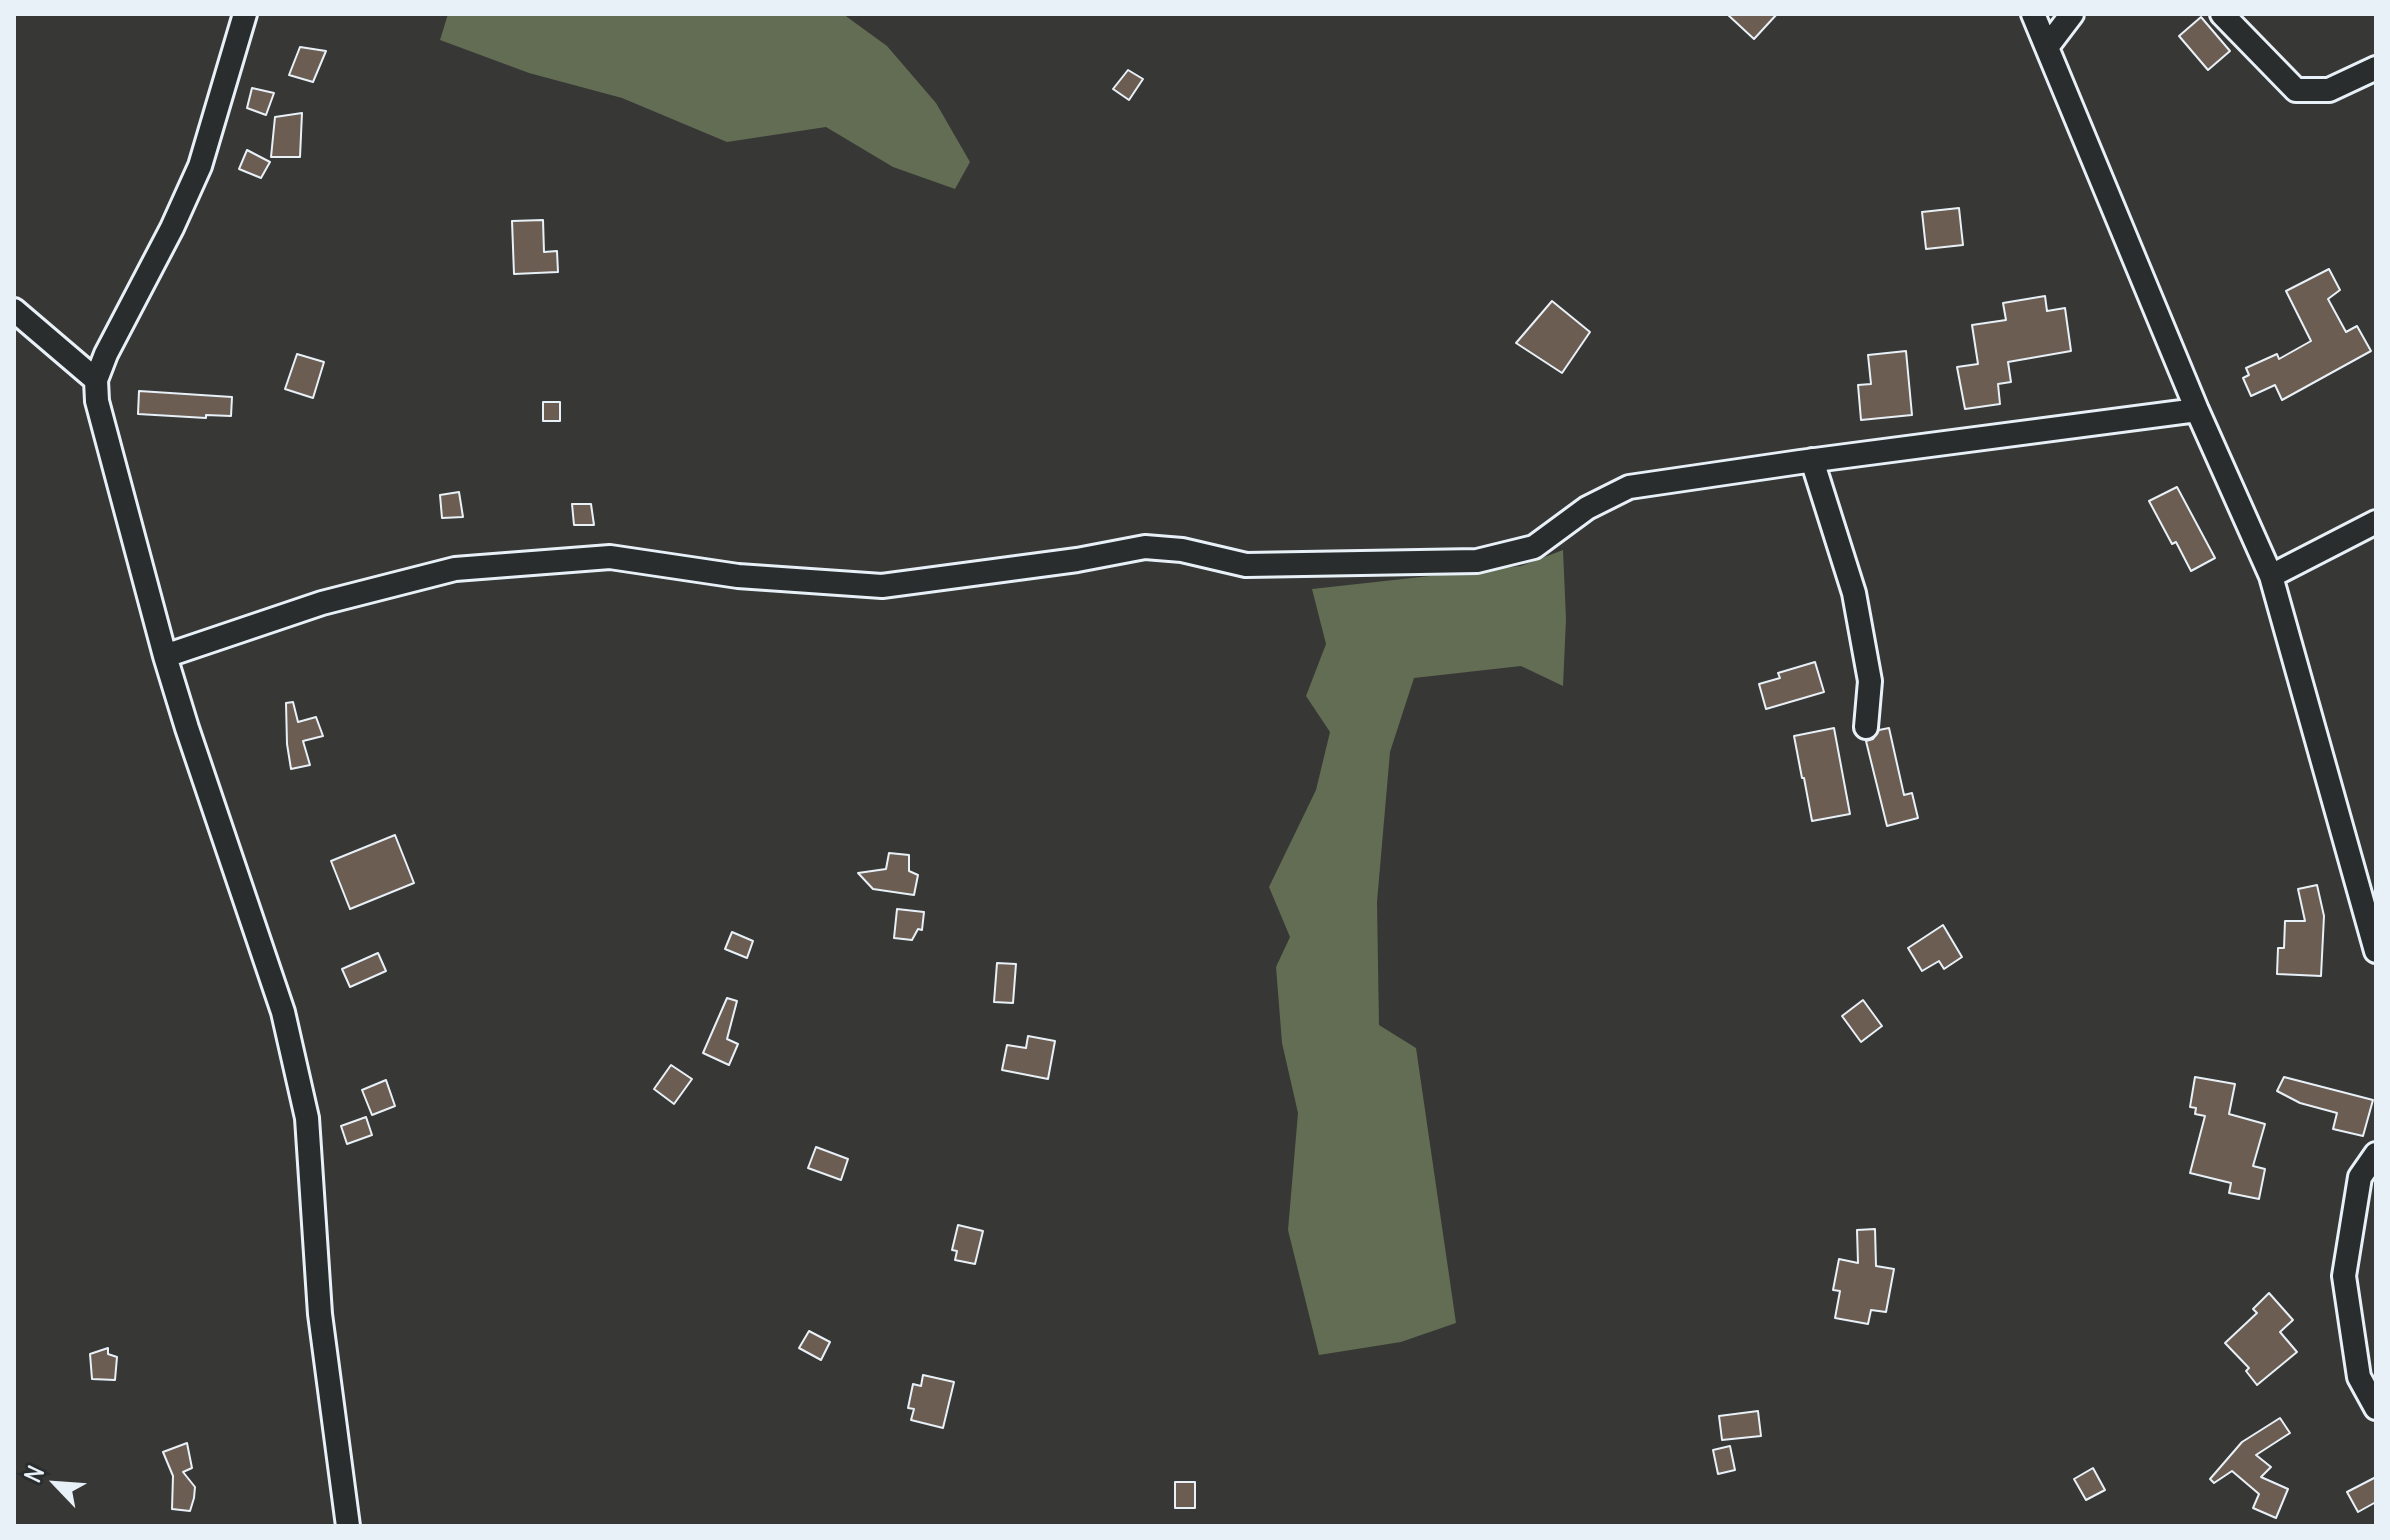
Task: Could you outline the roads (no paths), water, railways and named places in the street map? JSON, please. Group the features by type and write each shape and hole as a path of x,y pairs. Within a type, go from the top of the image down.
{"street":[{"path":"245,14 200,166 172,228 106,354 96,380 97,401 165,656 283,1012 307,1118 320,1314 348,1526"},
{"path":"2033,14 2197,410 2271,576 2376,951"},
{"path":"2047,47 2072,14"},
{"path":"2222,14 2296,90 2329,90 2376,68"},
{"path":"14,310 96,380"},
{"path":"165,656 322,603 455,569 610,557 738,576 882,586 1077,560 1145,547 1182,550 1246,565 1477,561 1534,547 1587,508 1629,487 2197,410"},
{"path":"1812,460 1854,593 1870,681 1866,727"},
{"path":"2271,576 2376,522"},
{"path":"2376,1154 2360,1177 2344,1276 2359,1377 2376,1408"}]}
